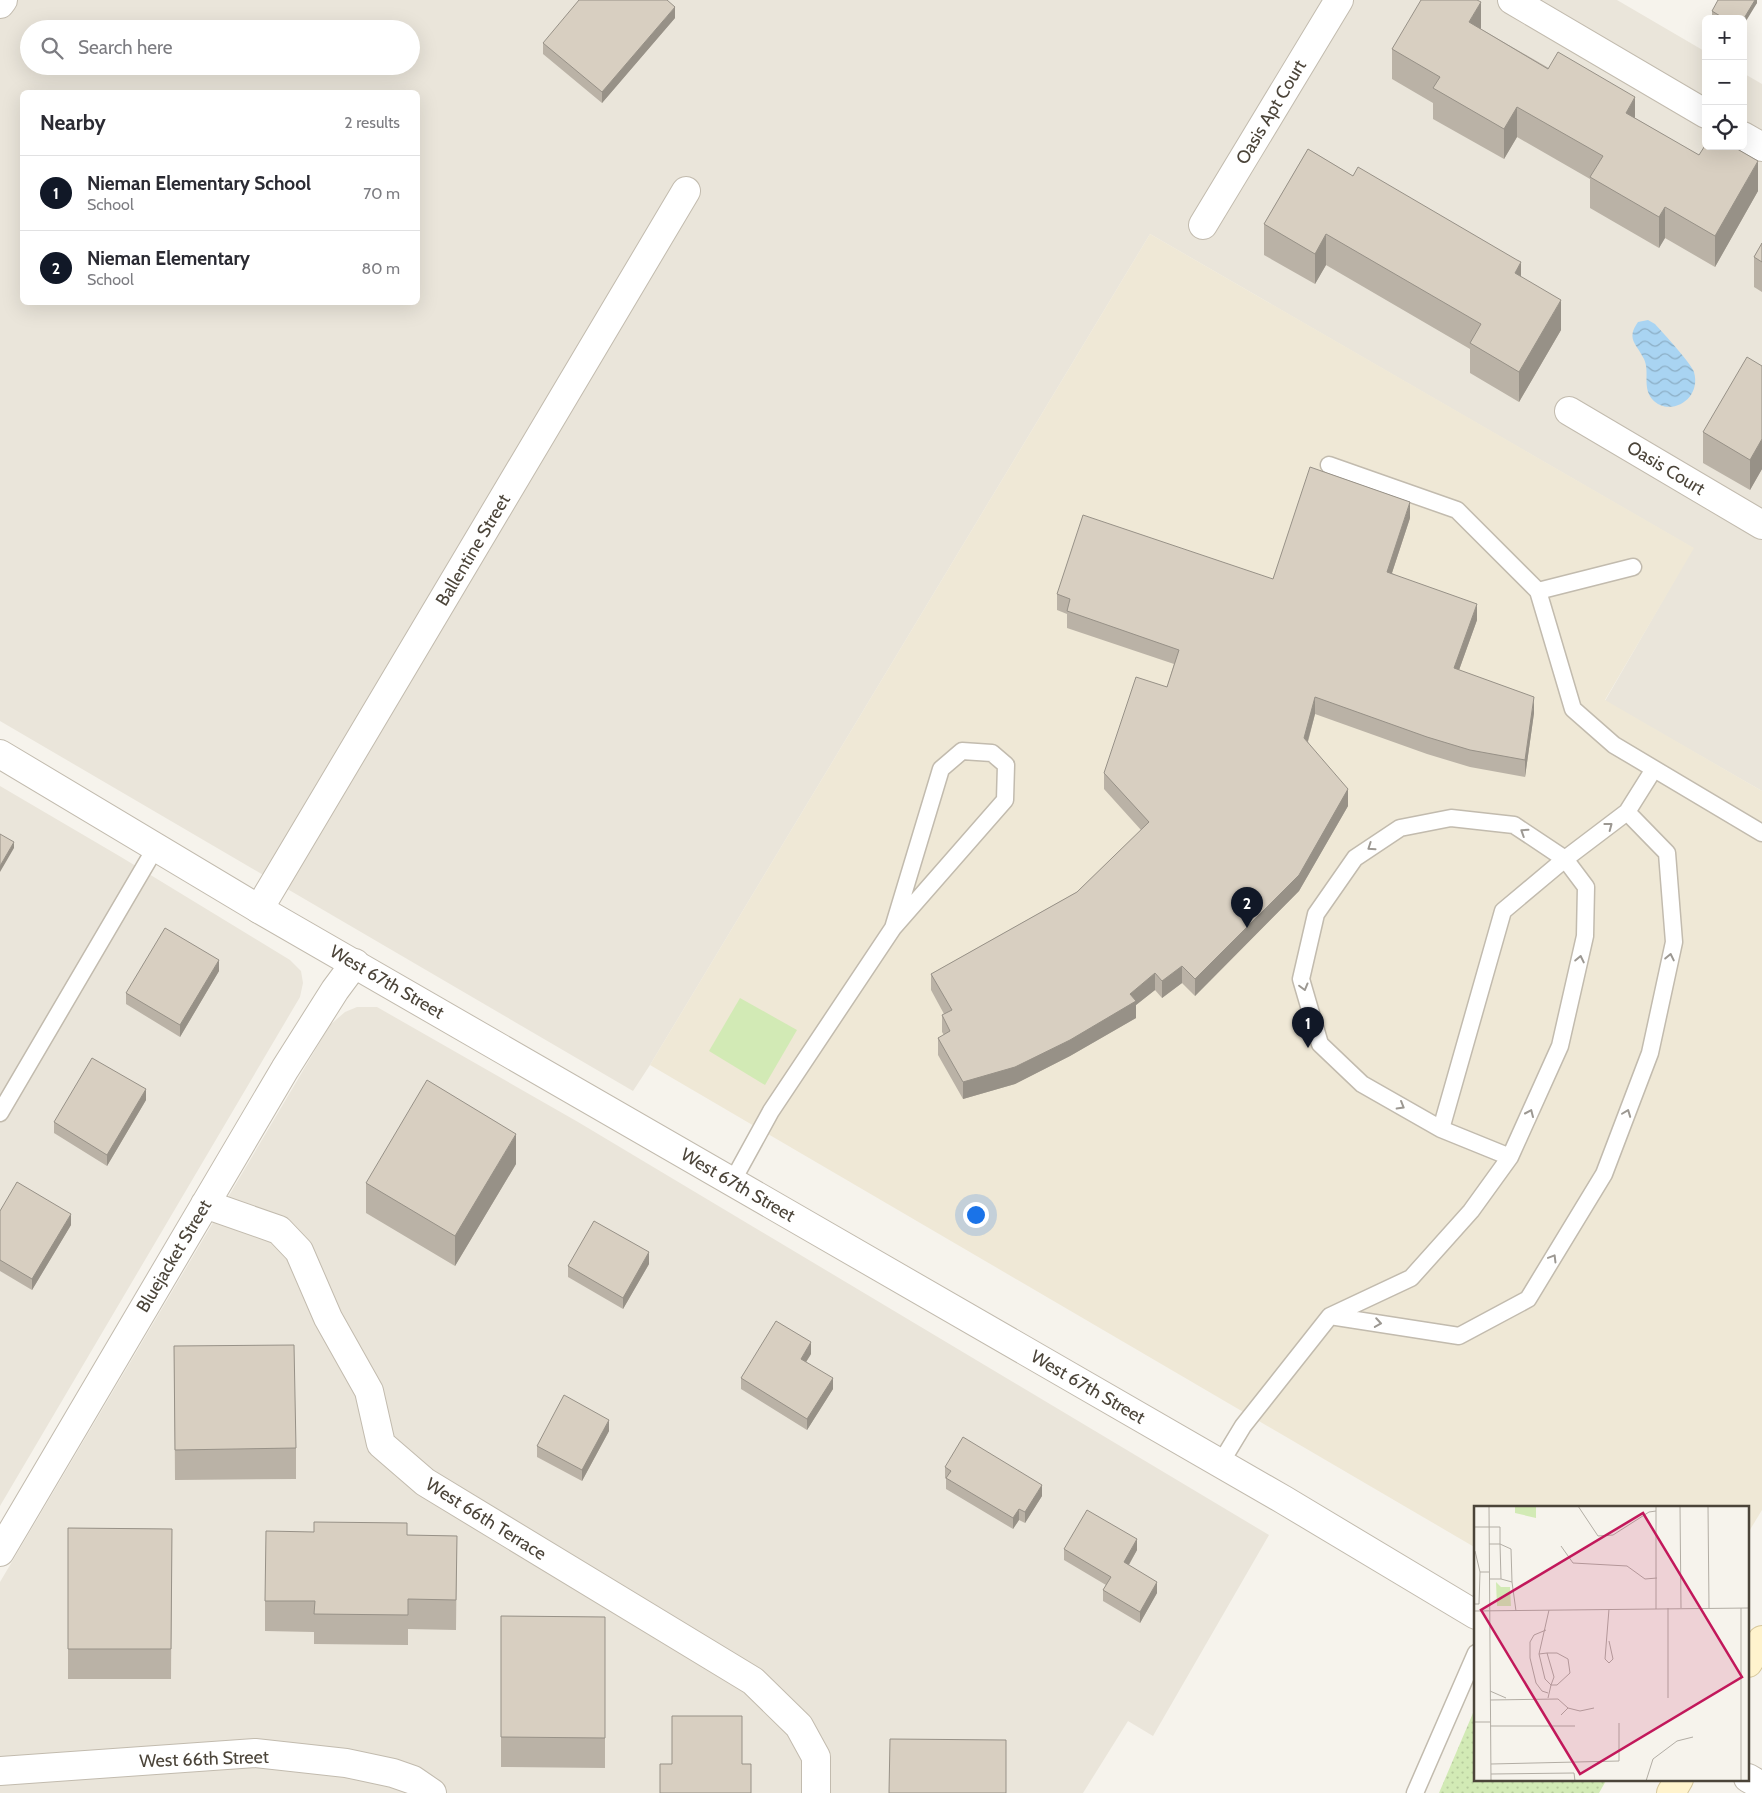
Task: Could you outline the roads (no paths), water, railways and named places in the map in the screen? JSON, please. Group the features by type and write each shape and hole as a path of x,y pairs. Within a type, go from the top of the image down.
{"main road":[{"path":"1750,1660 1762,1640"},
{"path":"1671,1793 1678,1780"}],"street":[{"path":"0,4 3,0"},
{"name":"Oasis Apt Court","path":"1203,225 1339,0"},
{"path":"1512,0 1702,112"},
{"path":"1747,138 1762,147"},
{"name":"Ballentine Street","path":"259,909 686,191"},
{"name":"Oasis Court","path":"1569,411 1762,525"},
{"name":"West 67th Street","path":"0,754 259,909 1220,1464 1474,1614"},
{"name":"Bluejacket Street","path":"0,1552 285,1069 335,990 355,964"},
{"name":"West 66th Terrace","path":"205,1204 279,1230 300,1250 328,1318 369,1391 381,1444 425,1482 753,1682 799,1726 816,1757 816,1793"},
{"name":"West 66th Street","path":"0,1771 255,1753 346,1763 393,1773 413,1780 432,1793"},
{"path":"1750,1779 1762,1786"}],"lane":[{"path":"1329,465 1457,510 1538,591 1573,709 1614,746 1762,833"},
{"path":"1538,591 1633,567"},
{"path":"732,1182 771,1111 893,928 1005,800 1006,765 992,753 962,751 942,769 893,928"},
{"path":"1441,1129 1503,911 1565,859 1627,812 1654,769"},
{"path":"1330,1316 1459,1336 1528,1299 1604,1174 1650,1054 1674,942 1667,853 1627,812"},
{"path":"1220,1464 1243,1426 1330,1316 1410,1278 1471,1211 1510,1157 1560,1046 1584,936 1586,887 1565,859 1514,825 1451,818 1400,828 1355,858 1316,914 1301,979 1320,1044 1362,1084 1441,1129 1510,1157"},
{"path":"0,1113 156,847"},
{"path":"1414,1793 1474,1658"}],"water":[{"path":"1648,320 1655,324 1688,362 1694,372 1695,382 1693,391 1689,398 1675,406 1667,407 1659,404 1652,399 1647,390 1646,364 1634,341 1633,333 1638,322"}],"place":[{"name":"Nieman Elementary","path":"1247,928"},
{"name":"Nieman Elementary School","path":"1308,1048"}]}
